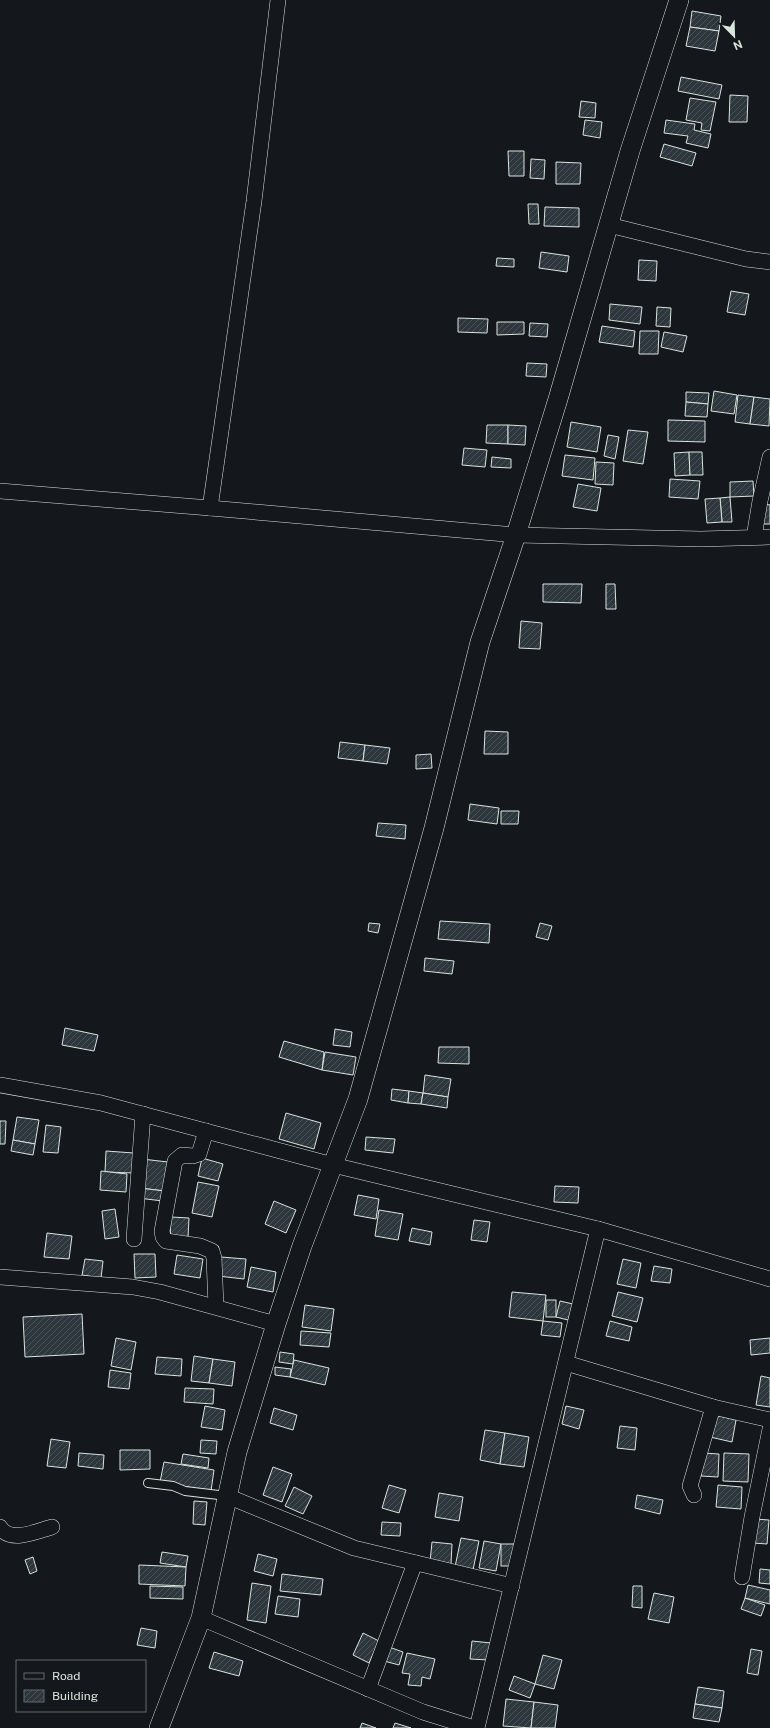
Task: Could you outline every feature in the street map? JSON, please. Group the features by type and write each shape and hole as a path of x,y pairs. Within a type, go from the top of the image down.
{"street":[{"path":"210,508 254,201 278,0"},
{"path":"159,1728 201,1618 236,1452 276,1324 302,1246 358,1099 434,828 480,642 516,535 630,151 679,0"},
{"path":"609,225 746,259 770,262"},
{"path":"754,537 770,457"},
{"path":"0,491 516,535 701,539 770,537"},
{"path":"0,1084 101,1103 333,1165 598,1229 770,1279"},
{"path":"134,1239 143,1114"},
{"path":"206,1131 199,1154 194,1156 182,1155 175,1161 162,1231 163,1237 166,1240 200,1246 212,1251 214,1258 216,1306"},
{"path":"201,1618 423,1712 475,1728 512,1586 598,1229"},
{"path":"0,1277 133,1287 216,1306 276,1324"},
{"path":"566,1363 713,1407 770,1420"},
{"path":"694,1495 690,1486 713,1407"},
{"path":"742,1577 752,1517 763,1503 770,1429"},
{"path":"226,1496 354,1548 512,1586"},
{"path":"0,1527 3,1532 18,1536 52,1527"},
{"path":"368,1689 415,1563"}],"lane":[{"path":"148,1483 173,1486 185,1491 226,1496"}],"building":[{"path":"692,11 721,16 719,31 690,27"},
{"path":"690,27 719,31 715,51 686,46"},
{"path":"681,77 722,85 719,99 678,91"},
{"path":"730,95 748,96 747,122 729,122"},
{"path":"690,98 716,102 710,131 701,130 702,123 686,120"},
{"path":"581,101 596,103 595,118 579,117"},
{"path":"585,120 602,122 600,138 583,135"},
{"path":"666,120 695,124 694,130 711,134 708,148 686,143 688,136 664,133"},
{"path":"664,144 696,153 692,166 660,157"},
{"path":"508,151 524,151 524,176 509,176"},
{"path":"531,159 545,160 544,179 530,178"},
{"path":"556,162 581,163 580,184 556,184"},
{"path":"528,204 538,204 539,224 529,224"},
{"path":"545,207 579,208 579,227 544,226"},
{"path":"541,252 569,256 567,272 539,268"},
{"path":"497,258 514,259 514,267 496,266"},
{"path":"639,260 657,261 656,281 638,280"},
{"path":"731,291 749,294 745,315 727,312"},
{"path":"610,304 642,307 640,324 609,320"},
{"path":"657,307 671,308 670,327 656,326"},
{"path":"458,318 488,319 487,333 458,332"},
{"path":"497,322 524,322 524,334 497,335"},
{"path":"530,323 548,324 547,337 529,336"},
{"path":"602,326 635,331 633,347 599,342"},
{"path":"640,331 659,331 658,354 639,354"},
{"path":"664,332 687,336 683,352 661,347"},
{"path":"527,363 547,364 546,377 526,376"},
{"path":"714,391 737,395 734,414 711,411"},
{"path":"686,392 709,393 708,404 686,402"},
{"path":"738,395 754,397 750,424 735,422"},
{"path":"754,397 770,399 769,426 750,424"},
{"path":"686,402 708,404 707,417 685,416"},
{"path":"668,420 705,421 705,442 668,441"},
{"path":"571,422 601,427 597,452 567,447"},
{"path":"487,425 508,425 508,444 486,443"},
{"path":"508,425 526,426 525,445 508,444"},
{"path":"628,430 648,432 643,464 623,461"},
{"path":"608,435 619,437 615,459 604,456"},
{"path":"464,448 487,450 485,467 462,465"},
{"path":"689,452 690,475 675,476 674,453"},
{"path":"689,452 702,452 703,475 690,475"},
{"path":"565,455 595,458 593,480 562,476"},
{"path":"492,457 511,459 511,468 491,467"},
{"path":"596,462 614,463 613,485 595,484"},
{"path":"670,479 700,481 698,499 669,497"},
{"path":"753,481 754,496 730,497 730,482"},
{"path":"578,484 601,488 597,511 573,507"},
{"path":"730,497 732,522 722,522 720,498"},
{"path":"720,498 722,522 707,523 705,499"},
{"path":"764,504 770,505 770,524 763,524"},
{"path":"543,584 582,584 581,603 543,602"},
{"path":"606,584 615,584 616,609 606,609"},
{"path":"521,621 542,623 540,649 519,648"},
{"path":"485,731 508,732 508,754 484,754"},
{"path":"340,742 365,745 363,761 338,758"},
{"path":"365,745 390,748 387,764 363,761"},
{"path":"431,754 432,768 416,769 416,755"},
{"path":"470,804 499,808 497,824 468,820"},
{"path":"501,811 519,811 518,824 501,824"},
{"path":"378,823 406,825 405,839 376,836"},
{"path":"440,921 490,924 489,943 438,939"},
{"path":"369,923 380,924 378,933 368,931"},
{"path":"540,923 552,926 548,940 536,937"},
{"path":"425,958 454,961 452,974 424,971"},
{"path":"65,1028 98,1035 94,1051 62,1045"},
{"path":"335,1029 352,1032 350,1047 333,1045"},
{"path":"284,1041 324,1052 322,1070 279,1057"},
{"path":"439,1047 469,1047 469,1064 438,1063"},
{"path":"325,1052 356,1057 353,1075 322,1070"},
{"path":"425,1075 451,1079 448,1097 423,1093"},
{"path":"392,1089 409,1091 408,1103 391,1100"},
{"path":"409,1091 423,1093 421,1104 408,1103"},
{"path":"423,1093 448,1097 447,1108 421,1104"},
{"path":"286,1113 321,1123 314,1149 279,1139"},
{"path":"17,1117 39,1120 35,1144 13,1140"},
{"path":"0,1121 6,1121 5,1144 0,1144"},
{"path":"46,1125 61,1127 58,1153 43,1152"},
{"path":"366,1137 395,1139 393,1153 365,1150"},
{"path":"13,1140 35,1144 33,1155 11,1151"},
{"path":"106,1151 134,1153 133,1173 105,1172"},
{"path":"202,1158 223,1164 218,1181 198,1176"},
{"path":"142,1159 168,1162 165,1191 139,1188"},
{"path":"101,1171 127,1174 126,1192 100,1190"},
{"path":"198,1182 219,1186 212,1217 192,1213"},
{"path":"555,1186 579,1187 578,1203 554,1202"},
{"path":"139,1188 165,1191 163,1201 138,1198"},
{"path":"358,1195 379,1199 376,1219 354,1215"},
{"path":"274,1201 296,1210 286,1233 265,1224"},
{"path":"115,1209 119,1237 105,1239 102,1211"},
{"path":"379,1210 403,1214 398,1240 375,1236"},
{"path":"171,1217 189,1218 188,1237 170,1237"},
{"path":"474,1220 490,1222 487,1242 471,1240"},
{"path":"412,1228 432,1232 430,1245 409,1241"},
{"path":"47,1233 72,1236 69,1259 44,1257"},
{"path":"134,1254 155,1254 156,1277 135,1278"},
{"path":"177,1255 203,1259 200,1278 174,1274"},
{"path":"221,1257 246,1259 244,1279 218,1276"},
{"path":"85,1259 103,1261 101,1278 82,1275"},
{"path":"623,1259 641,1263 636,1288 617,1284"},
{"path":"654,1266 672,1269 670,1283 651,1281"},
{"path":"251,1267 276,1272 273,1292 247,1287"},
{"path":"512,1292 546,1295 543,1321 509,1317"},
{"path":"618,1292 643,1298 637,1322 612,1316"},
{"path":"546,1300 556,1300 556,1317 546,1317"},
{"path":"560,1301 573,1304 568,1320 556,1317"},
{"path":"305,1305 334,1309 331,1331 302,1327"},
{"path":"82,1314 84,1354 25,1357 23,1317"},
{"path":"543,1321 562,1323 560,1337 541,1335"},
{"path":"610,1321 632,1327 629,1341 606,1336"},
{"path":"301,1331 331,1333 329,1347 300,1345"},
{"path":"116,1338 136,1342 131,1370 111,1366"},
{"path":"770,1338 770,1353 751,1355 750,1340"},
{"path":"280,1352 294,1354 293,1364 279,1362"},
{"path":"194,1356 213,1359 209,1383 191,1381"},
{"path":"157,1357 182,1359 181,1376 155,1374"},
{"path":"213,1359 235,1362 232,1386 209,1383"},
{"path":"294,1360 329,1368 325,1385 290,1377"},
{"path":"275,1367 291,1369 290,1377 275,1375"},
{"path":"110,1370 131,1373 129,1389 108,1387"},
{"path":"761,1376 770,1378 770,1407 756,1405"},
{"path":"185,1388 214,1389 213,1404 184,1402"},
{"path":"205,1406 225,1410 222,1430 201,1427"},
{"path":"566,1406 584,1410 579,1429 562,1424"},
{"path":"274,1408 297,1415 293,1430 270,1423"},
{"path":"715,1415 736,1420 732,1442 710,1437"},
{"path":"620,1426 637,1428 635,1450 617,1448"},
{"path":"485,1430 505,1433 500,1464 480,1460"},
{"path":"505,1433 529,1437 524,1467 500,1464"},
{"path":"51,1439 70,1442 66,1468 47,1466"},
{"path":"201,1440 217,1441 216,1454 200,1453"},
{"path":"120,1450 150,1450 150,1469 120,1470"},
{"path":"79,1453 104,1455 103,1469 78,1466"},
{"path":"703,1453 719,1454 718,1477 701,1476"},
{"path":"724,1453 749,1454 748,1482 723,1481"},
{"path":"183,1454 209,1458 208,1468 181,1464"},
{"path":"164,1462 214,1470 211,1491 160,1482"},
{"path":"273,1467 292,1474 282,1502 263,1495"},
{"path":"389,1485 406,1490 399,1513 382,1508"},
{"path":"718,1485 742,1487 741,1509 716,1507"},
{"path":"294,1487 312,1496 303,1514 285,1506"},
{"path":"439,1493 463,1497 459,1521 435,1517"},
{"path":"637,1495 663,1500 660,1514 635,1508"},
{"path":"194,1501 207,1502 205,1525 193,1524"},
{"path":"755,1519 769,1520 767,1544 753,1543"},
{"path":"382,1522 401,1523 400,1536 381,1535"},
{"path":"461,1538 479,1541 473,1570 455,1567"},
{"path":"484,1541 501,1544 496,1571 479,1568"},
{"path":"432,1542 452,1544 451,1564 430,1562"},
{"path":"501,1544 514,1544 514,1566 501,1566"},
{"path":"162,1552 188,1556 186,1567 160,1563"},
{"path":"258,1554 277,1559 273,1576 254,1571"},
{"path":"33,1557 37,1571 30,1574 25,1560"},
{"path":"139,1565 186,1567 185,1586 139,1584"},
{"path":"760,1569 770,1570 770,1584 759,1583"},
{"path":"282,1574 323,1579 321,1595 280,1591"},
{"path":"252,1583 271,1586 266,1623 247,1620"},
{"path":"748,1585 770,1590 770,1604 745,1598"},
{"path":"150,1586 183,1587 183,1599 150,1598"},
{"path":"633,1586 642,1586 642,1608 632,1607"},
{"path":"654,1593 674,1597 669,1623 648,1619"},
{"path":"278,1596 300,1599 298,1617 275,1614"},
{"path":"745,1598 765,1605 761,1616 741,1609"},
{"path":"141,1628 157,1631 155,1648 137,1645"},
{"path":"363,1633 379,1641 369,1663 353,1655"},
{"path":"472,1641 491,1643 489,1660 470,1659"},
{"path":"389,1647 403,1652 399,1665 384,1661"},
{"path":"751,1649 762,1651 758,1675 747,1673"},
{"path":"214,1652 243,1661 239,1676 209,1668"},
{"path":"407,1653 435,1659 430,1679 422,1677 421,1686 408,1685 410,1674 402,1673"},
{"path":"543,1655 562,1660 554,1689 535,1684"},
{"path":"514,1676 535,1684 530,1698 509,1690"},
{"path":"698,1687 724,1691 722,1708 695,1704"},
{"path":"506,1699 534,1702 531,1728 503,1726"},
{"path":"534,1702 558,1705 555,1728 531,1728"},
{"path":"695,1704 722,1708 719,1722 693,1718"},
{"path":"362,1723 376,1728 360,1728"},
{"path":"395,1723 411,1728 393,1728"}]}
